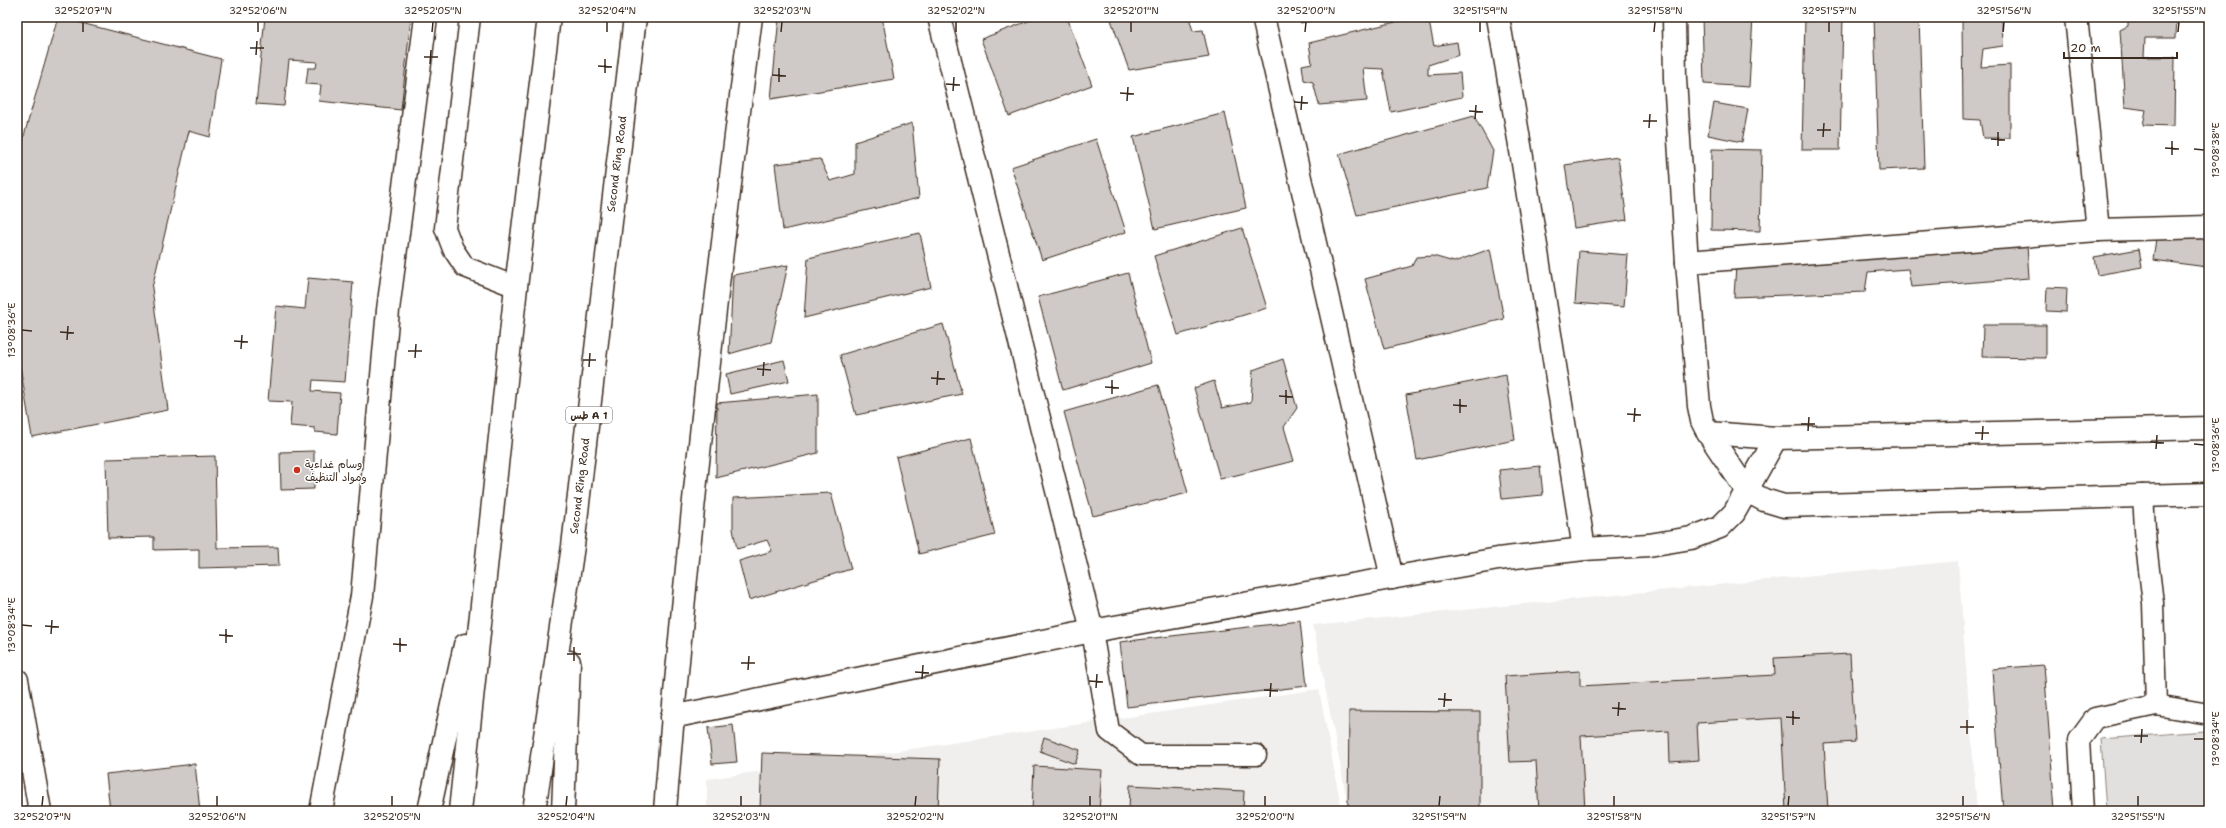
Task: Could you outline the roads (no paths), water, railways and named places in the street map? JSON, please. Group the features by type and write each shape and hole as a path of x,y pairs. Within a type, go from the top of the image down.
{"main road":[{"path":"321,811 362,596 388,310 426,17"},
{"path":"460,811 516,287 549,17"},
{"name":"Second Ring Road","path":"534,811 573,546 634,17"},
{"path":"665,811 672,717 718,274 751,17"},
{"path":"939,17 1092,631"},
{"path":"1263,17 1392,578"},
{"path":"1498,17 1521,151 1584,549"},
{"path":"1674,17 1675,79 1687,262 1696,380 1702,421 1708,433 1747,491 1764,500 1784,506 2209,494"},
{"path":"2076,17 2098,230"},
{"path":"1687,262 2098,230 2209,227"},
{"path":"1708,433 1776,438 2209,428"},
{"path":"672,717 1092,631 1498,559 1584,549 1650,545 1691,538 1720,527 1734,512 1776,438"},
{"path":"429,811 488,540"},
{"path":"563,811 573,546"},
{"path":"17,680 40,811"}],"lane":[{"path":"469,17 445,228 452,249 465,267 516,287"},
{"path":"2143,495 2146,545 2153,603 2156,705"},
{"path":"1092,631 1109,731 1121,742 1141,755 1256,755"},
{"path":"2083,811 2079,740 2095,718 2156,705 2209,714"}],"place":[{"name":"وسام غداءية ومواد التنظيف","path":"297,470"}]}
